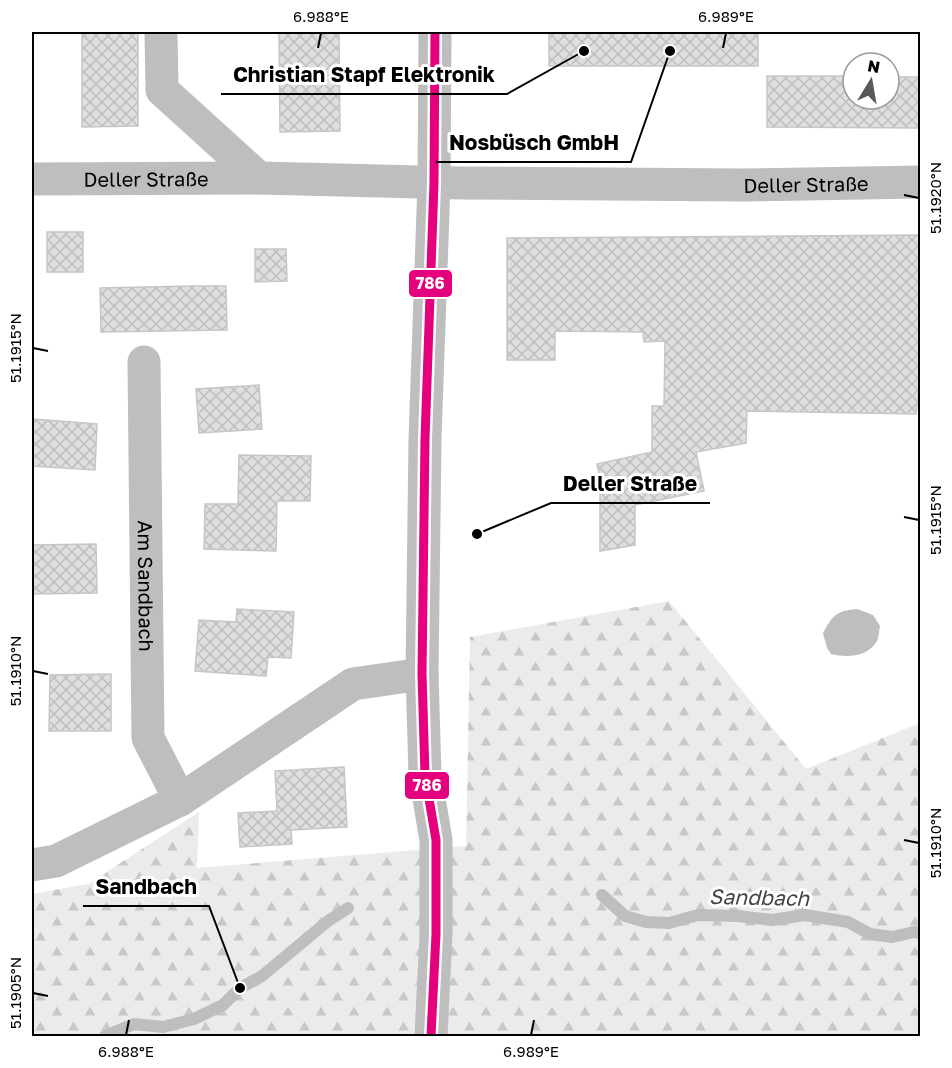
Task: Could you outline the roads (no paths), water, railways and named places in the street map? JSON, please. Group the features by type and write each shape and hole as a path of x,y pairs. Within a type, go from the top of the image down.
{"street":[{"name":"Deller Straße","path":"161,32 162,90 259,178"},
{"path":"431,1036 436,934 436,840 425,775 422,674 425,439 434,183 435,32"},
{"name":"Deller Straße","path":"32,179 259,178 434,183 742,185 921,182"},
{"name":"Am Sandbach","path":"144,362 148,738 180,800"},
{"path":"32,866 56,861 180,800 353,684 422,674"}],"waterway":[{"name":"Sandbach","path":"602,895 625,916 646,922 669,923 698,915 772,920 805,915 848,922 870,934 892,937 914,932 920,933"},
{"name":"Sandbach","path":"105,1036 134,1024 163,1027 194,1019 223,1005 240,988 262,976 328,921 348,908"}],"place":[{"name":"Christian Stapf Elektronik","path":"584,51"},
{"name":"Nosbüsch GmbH","path":"670,51"},
{"name":"Deller Straße","path":"477,534"},
{"name":"Sandbach","path":"240,988"}]}
